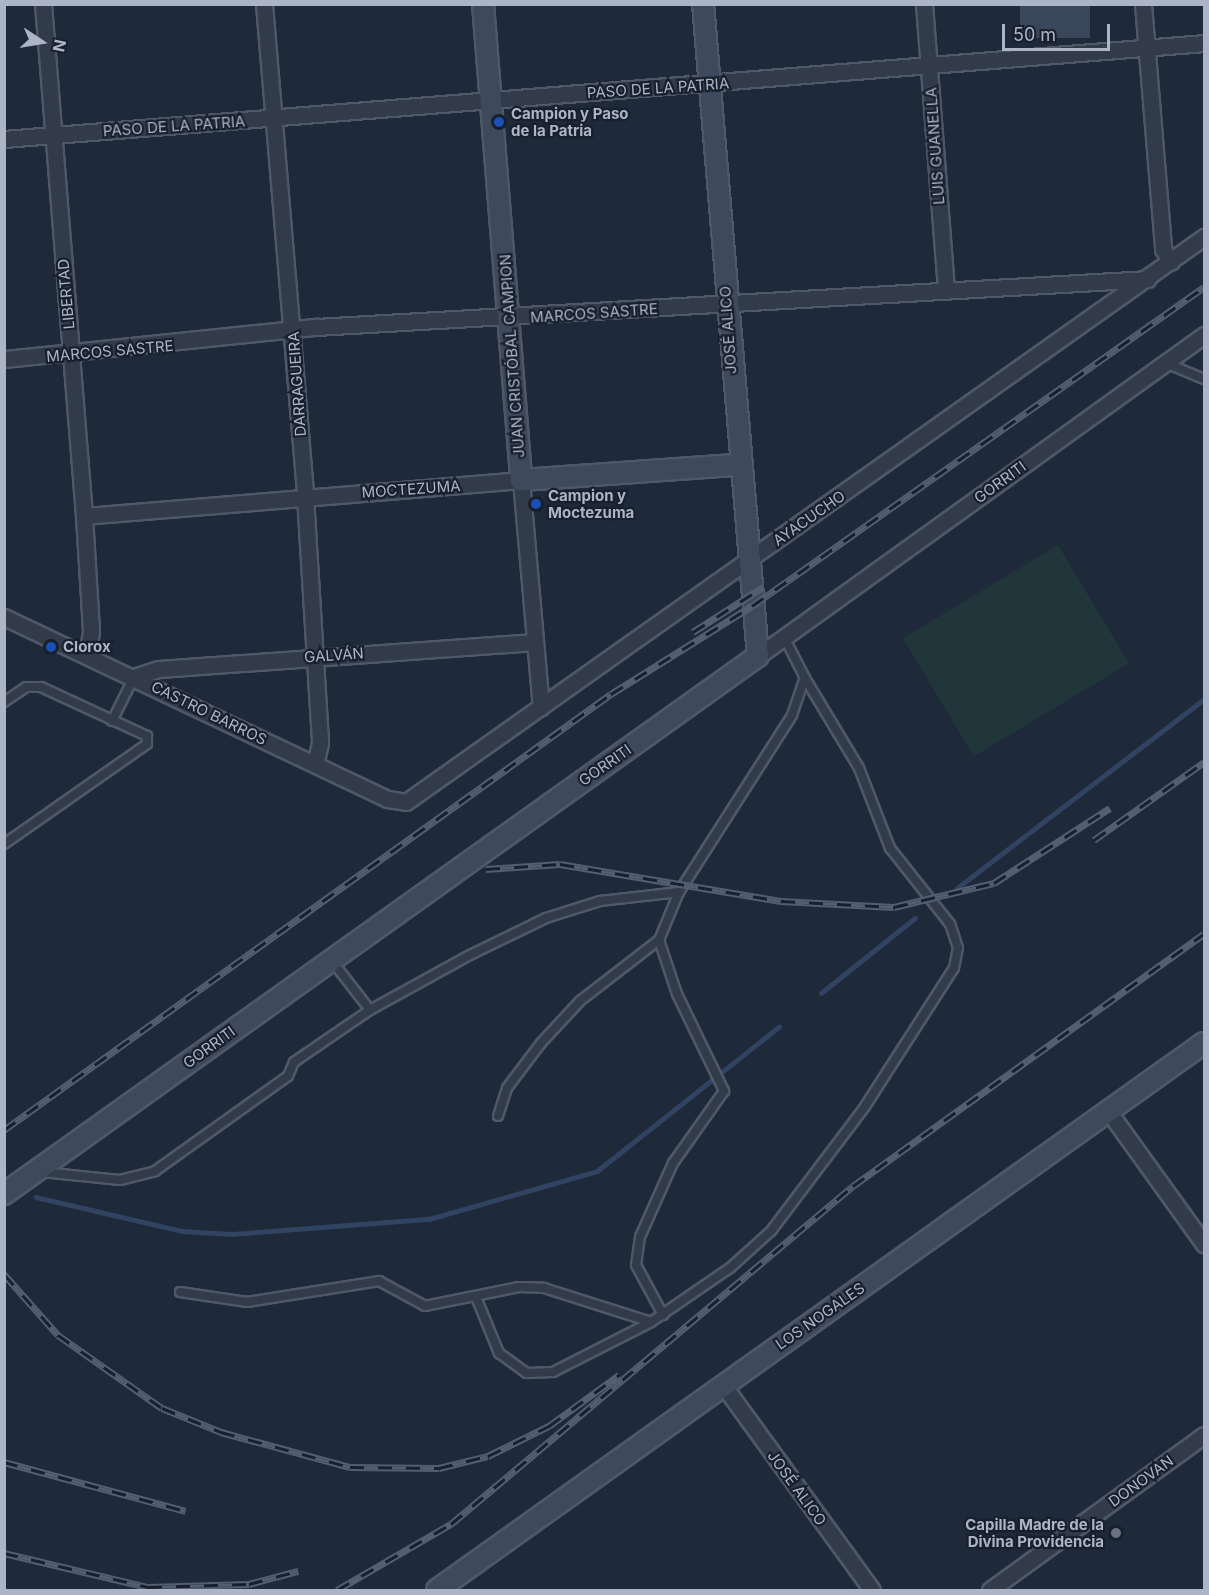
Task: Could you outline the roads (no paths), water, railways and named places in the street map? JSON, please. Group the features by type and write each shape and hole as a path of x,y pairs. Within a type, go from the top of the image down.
{"street":[{"name":"LIBERTAD","path":"43,4 84,516 91,632 87,656"},
{"name":"DARRAGUEIRA","path":"264,4 305,496 320,743 315,764"},
{"name":"JUAN CRISTÓBAL CAMPION","path":"483,4 541,707"},
{"name":"JOSÉ ALICO","path":"703,4 738,465 758,656"},
{"name":"LUIS GUANELLA","path":"924,4 946,288"},
{"path":"1143,4 1163,249 1172,262"},
{"name":"PASO DE LA PATRIA","path":"4,139 1204,43"},
{"name":"AYACUCHO","path":"413,798 1172,262 1204,237"},
{"name":"MARCOS SASTRE","path":"4,359 293,331 726,305 946,288 1148,279"},
{"name":"GORRITI","path":"4,1194 1204,335"},
{"name":"MOCTEZUMA","path":"84,516 305,496 738,465"},
{"name":"CASTRO BARROS","path":"4,617 388,799 413,798"},
{"name":"GALVÁN","path":"134,677 159,669 535,642"},
{"name":"LOS NOGALES","path":"437,1590 1204,1043"},
{"path":"1109,1112 1204,1244"},
{"name":"JOSÉ ALICO","path":"723,1385 872,1590"},
{"name":"DONOVAN","path":"990,1590 1204,1435"}],"lane":[{"path":"1166,363 1204,379"},
{"path":"476,1297 499,1353 527,1373 553,1372 663,1315 771,1232 864,1108 954,968 958,948 950,924 890,848 859,768 805,678 784,637"},
{"path":"112,721 134,677"},
{"path":"498,1116 501,1096 541,1043 580,1001 659,940 679,892 792,715 805,678"},
{"path":"4,702 34,685 147,736 147,744 4,844"},
{"path":"36,1172 120,1180 155,1171 370,1010 546,918 609,899 679,892"},
{"path":"659,940 712,1071 724,1091 673,1163 640,1237 636,1265 663,1315"},
{"path":"331,960 370,1010"},
{"path":"180,1292 247,1302 379,1281 425,1306 544,1288 651,1322"}],"waterway":[{"path":"957,888 1204,699"},
{"path":"821,993 915,918"},
{"path":"36,1197 182,1231 232,1234 429,1219 597,1171 779,1027"}],"railway":[{"path":"4,1130 611,694 752,606 1204,287"},
{"path":"693,632 763,587"},
{"path":"1094,840 1204,762"},
{"path":"486,869 560,864 781,901 894,907 994,883 1110,808"},
{"path":"337,1590 451,1524 853,1186 1204,934"},
{"path":"4,1274 58,1335 162,1408 221,1432 350,1467 439,1468 488,1456 549,1426 619,1375"},
{"path":"4,1462 186,1511"},
{"path":"4,1553 148,1587 249,1584 298,1571"}],"place":[{"name":"Campion y Paso de la Patria","path":"499,122"},
{"name":"Campion y Moctezuma","path":"536,504"},
{"name":"Clorox","path":"51,647"},
{"name":"Capilla Madre de la Divina Providencia","path":"1116,1533"}]}
